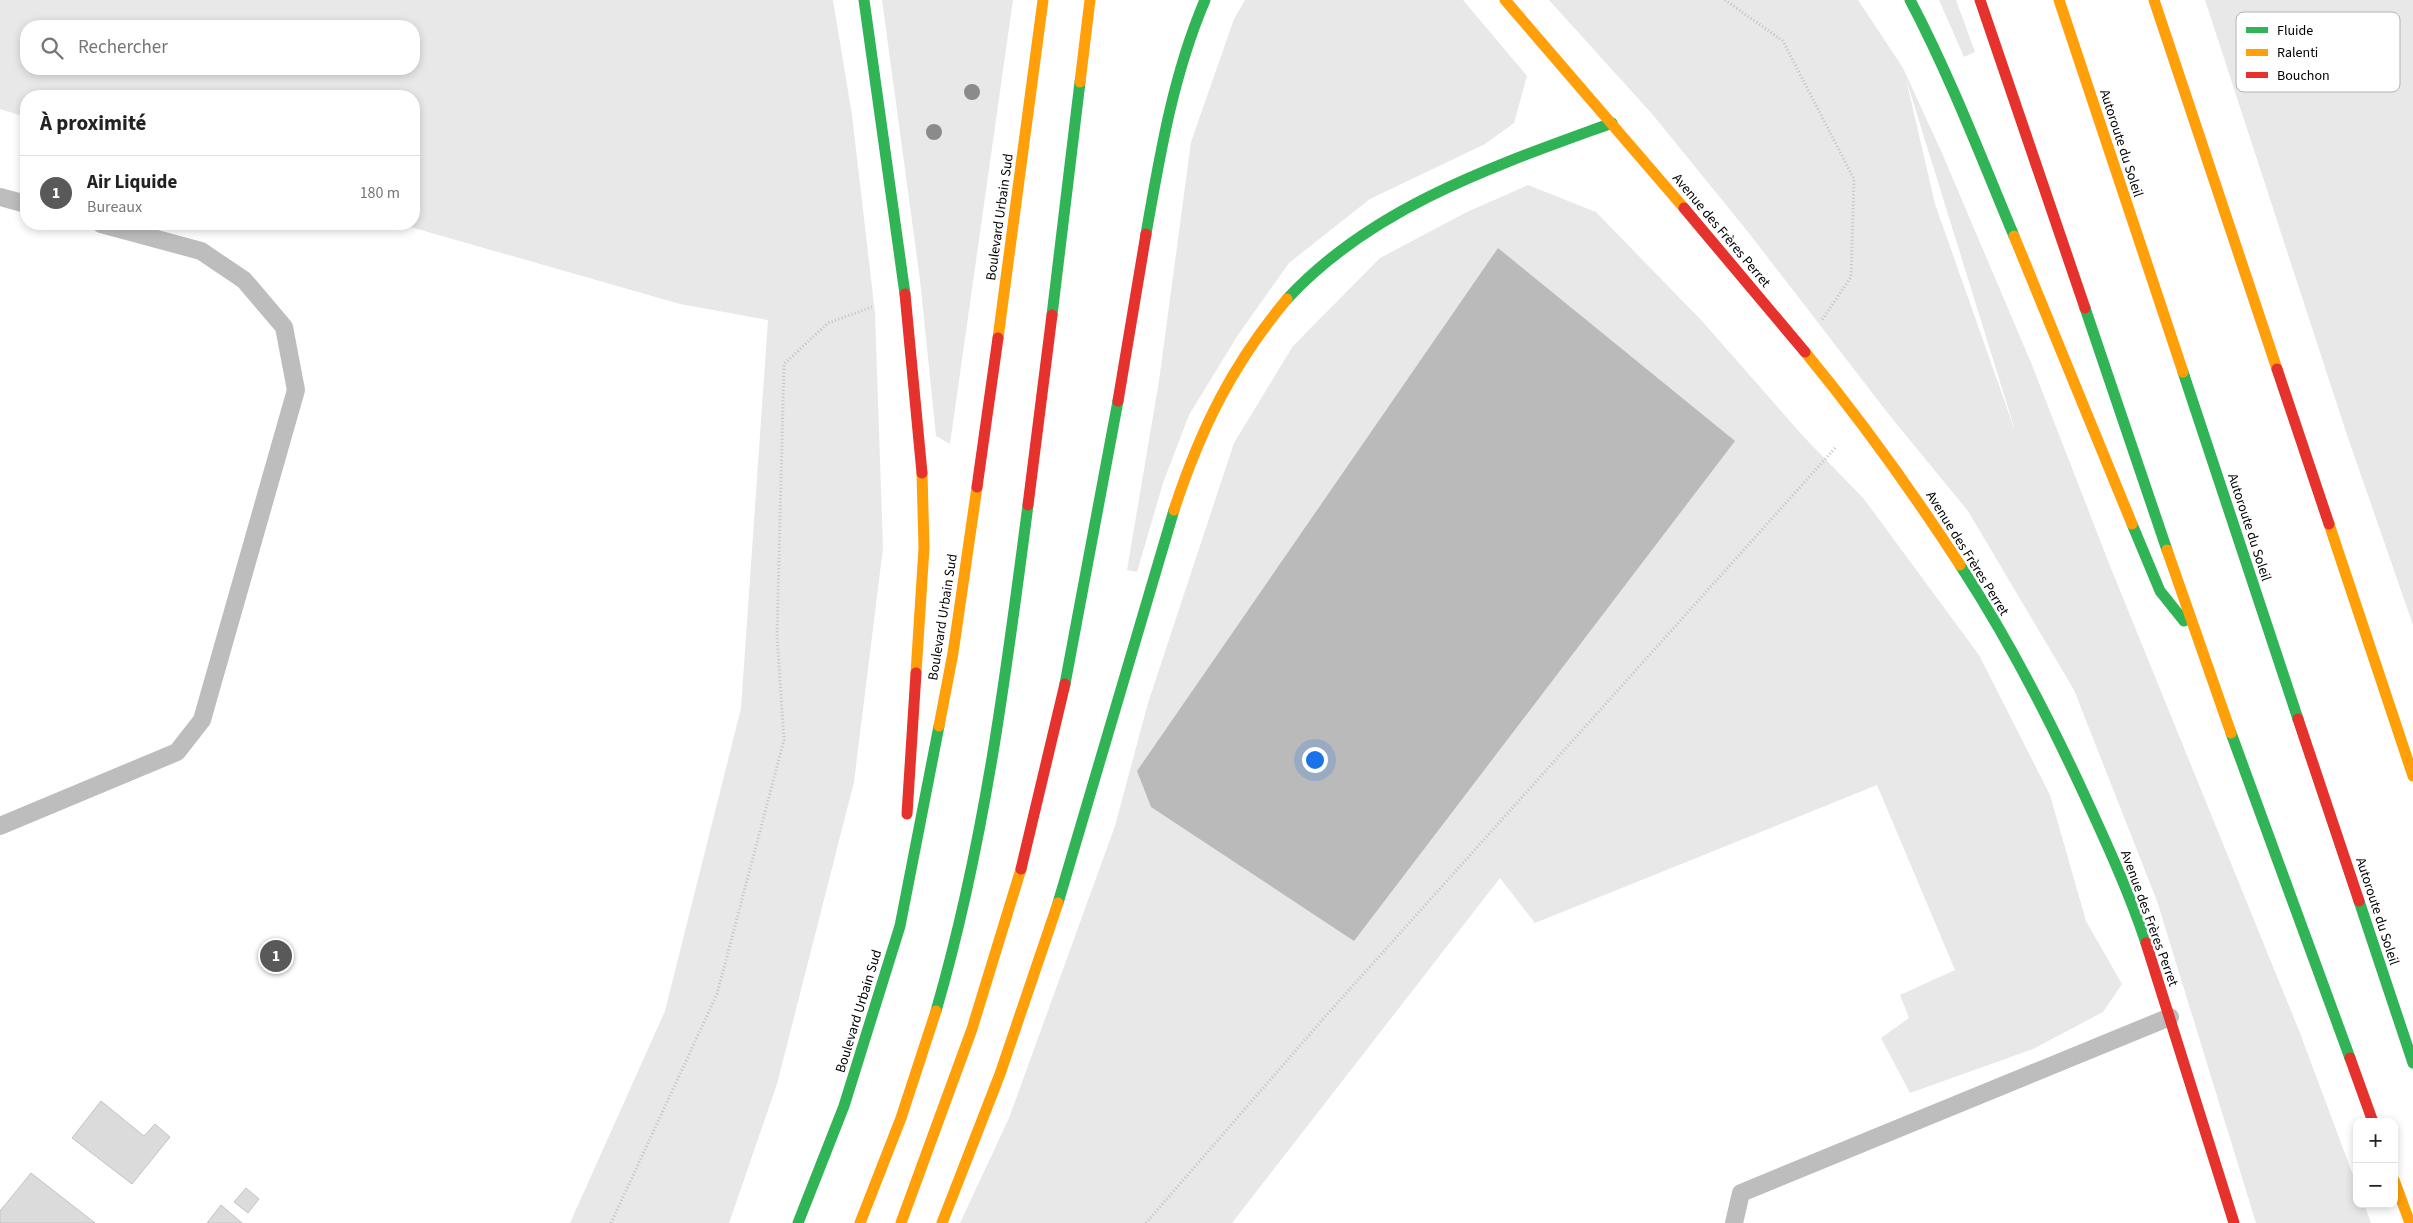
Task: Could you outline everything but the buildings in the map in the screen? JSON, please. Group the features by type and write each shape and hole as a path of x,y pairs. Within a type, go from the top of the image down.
{"main road":[{"path":"864,0 915,372 922,456 924,548 900,926"},
{"name":"Boulevard Urbain Sud","path":"798,1223 844,1106 900,926 953,653 1043,0"},
{"path":"860,1223 900,1118 938,1003 956,938 989,777 1016,598 1090,0"},
{"path":"901,1223 973,1030 1010,908 1044,775 1070,662 1098,520 1165,121 1186,44 1205,0"},
{"name":"Avenue des Frères Perret","path":"1505,0 1564,71 1612,123 1709,235 1859,420 1920,504 1979,595 2060,743 2110,850 2144,937 2234,1223"},
{"path":"1910,0 1956,94 2160,591 2196,636"},
{"path":"1980,0 2196,636 2372,1118"},
{"name":"Autoroute du Soleil","path":"2059,0 2413,1063"},
{"path":"2154,0 2413,776"},
{"path":"942,1223 1003,1068 1045,942 1082,825 1174,506 1213,407 1237,366 1288,298 1338,253 1383,220 1484,170 1612,123"},
{"path":"2398,1191 2410,1223"}],"lane":[{"path":"0,197 20,202"},
{"path":"0,826 177,752 202,720 296,390 284,327 244,280 201,250 124,230"},
{"path":"1734,1223 1741,1193 2170,1017"}],"path":[{"path":"1726,0 1784,41 1854,179 1851,277 1802,350"},
{"path":"611,1223 717,994 784,740 777,636 784,364 828,323 905,294"},
{"path":"1146,1223 1323,1019 1859,420"}],"shaded area":[{"path":"0,0 833,0 852,115 875,313 883,548 854,782 777,1084 729,1223 570,1223 665,1011 741,708 768,320 680,304 420,230 420,90 20,90 20,115 0,109"},
{"path":"882,0 1013,0 950,444 936,436 920,280"},
{"path":"1245,0 1463,0 1527,76 1514,123 1485,144 1370,199 1289,263 1238,335 1189,415 1163,483 1137,572 1127,570 1159,381 1191,142 1234,19"},
{"path":"1549,0 1858,0 1903,68 1942,153 2032,365 2110,566 2300,1033 2353,1175 2353,1208 2365,1208 2371,1223 2256,1223 2157,901 2074,690 1968,511 1890,416 1748,232 1653,115","holes":["1906,79 2014,428 1935,204"]},
{"path":"1939,0 1956,0 1975,52 1964,57"},
{"path":"2205,0 2413,0 2413,625 2347,435"},
{"path":"1528,185 1596,212 1702,321 1803,436 1864,499 1979,655 2050,795 2086,921 2122,984 2103,1012 2033,1049 1910,1093 1881,1038 1909,1018 1900,995 1955,970 1877,785 1535,923 1500,878 1232,1223 960,1223 1009,1118 1115,826 1148,703 1234,443 1293,346 1380,258 1467,212"},
{"path":"1498,248 1735,441 1354,941 1151,807 1137,771"}],"traffic: fast":[{"path":"864,0 905,294"},
{"path":"1146,234 1162,145 1176,86 1184,57 1205,0"},
{"path":"1910,0 1952,87 2014,236"},
{"path":"1052,315 1080,82"},
{"path":"1287,299 1321,266 1358,238 1397,214 1481,173 1612,123"},
{"path":"2085,308 2167,550"},
{"path":"2183,372 2298,719"},
{"path":"1065,684 1118,401"},
{"path":"936,1011 968,886 992,760 1028,505"},
{"path":"1058,903 1174,510"},
{"path":"2132,524 2160,591 2184,621"},
{"path":"1960,565 2026,676 2055,734 2117,867 2146,943"},
{"path":"798,1223 844,1106 900,926 939,726"},
{"path":"2231,733 2350,1058"},
{"path":"2359,901 2413,1063"}],"traffic: slow":[{"path":"998,338 1043,0"},
{"path":"1080,82 1090,0"},
{"path":"1505,0 1684,208"},
{"path":"2059,0 2183,372"},
{"path":"2154,0 2277,369"},
{"path":"2014,236 2132,524"},
{"path":"1174,510 1195,452 1220,398 1250,348 1287,299"},
{"path":"1805,352 1885,456 1960,565"},
{"path":"916,673 924,548 922,473"},
{"path":"939,726 953,653 977,487"},
{"path":"2329,524 2413,776"},
{"path":"2167,550 2231,733"},
{"path":"901,1223 972,1029 1021,869"},
{"path":"942,1223 1000,1074 1058,903"},
{"path":"860,1223 901,1118 936,1011"},
{"path":"2398,1191 2410,1223"}],"traffic: jam":[{"path":"1980,0 2085,308"},
{"path":"1684,208 1805,352"},
{"path":"1118,401 1146,234"},
{"path":"905,294 922,473"},
{"path":"1028,505 1052,315"},
{"path":"977,487 998,338"},
{"path":"2277,369 2329,524"},
{"path":"907,814 916,673"},
{"path":"1021,869 1065,684"},
{"path":"2298,719 2359,901"},
{"path":"2146,943 2234,1223"},
{"path":"2350,1058 2372,1118"}],"place":[{"name":"Air Liquide","path":"276,956"}]}
